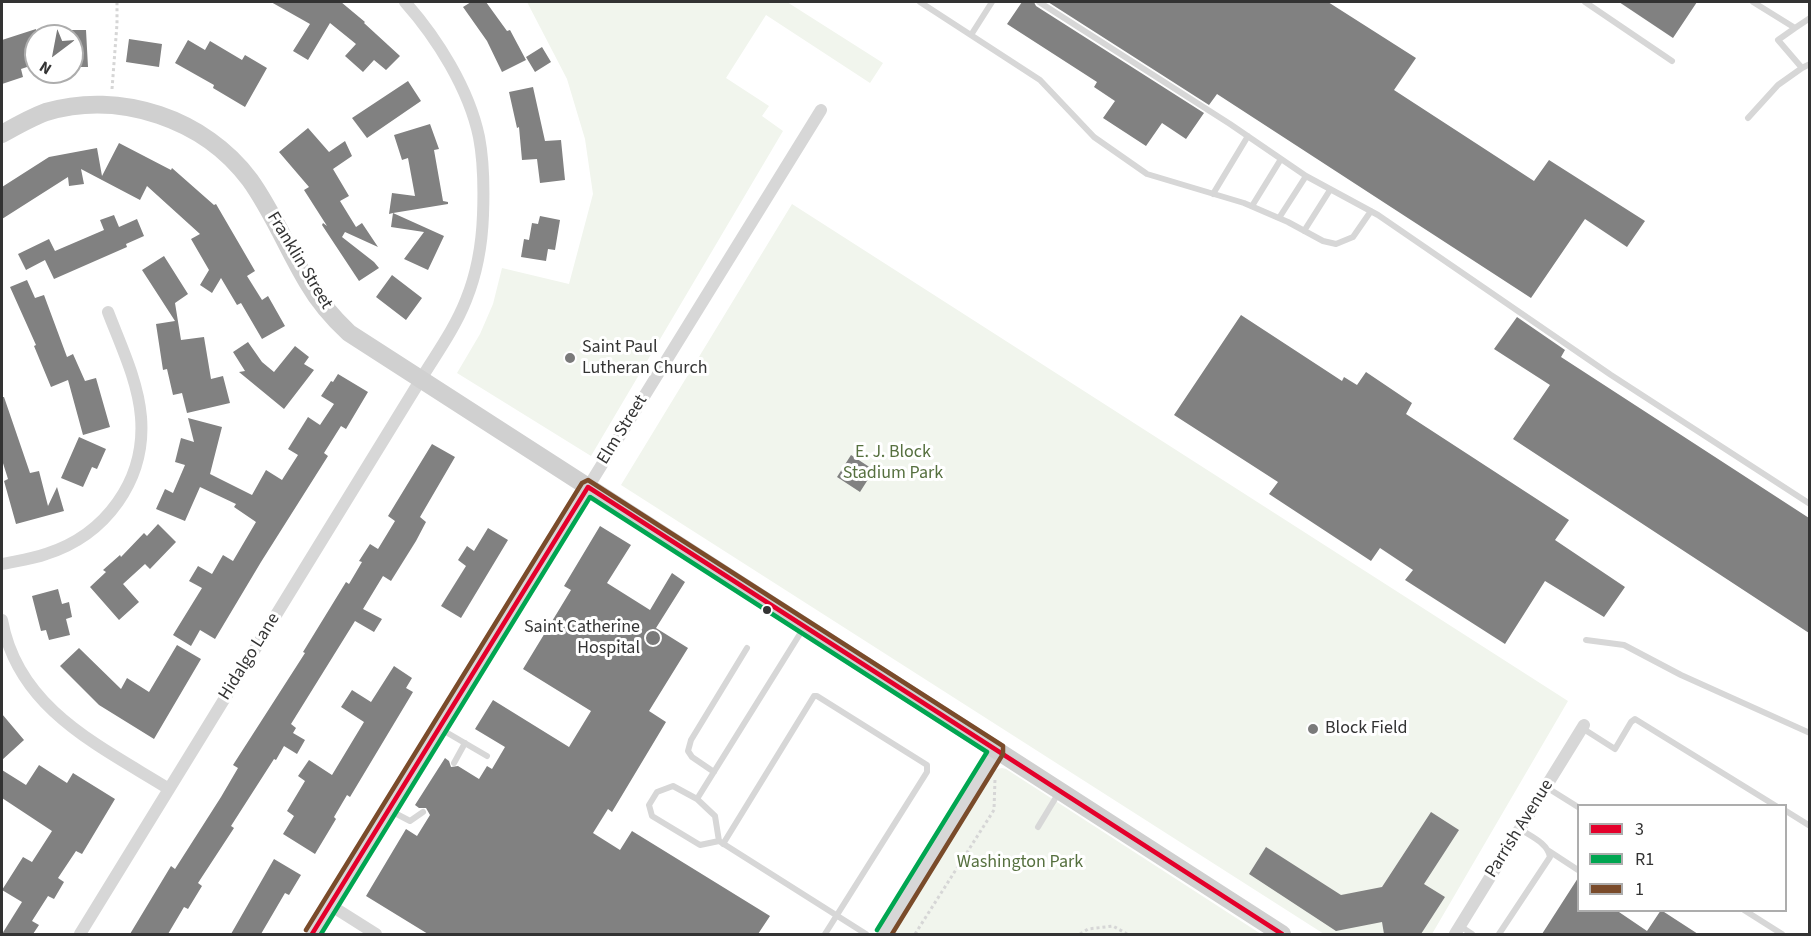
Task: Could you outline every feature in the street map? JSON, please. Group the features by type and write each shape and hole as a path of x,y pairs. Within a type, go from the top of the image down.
{"street":[{"name":"Hidalgo Lane","path":"80,934 456,321 473,279 482,234 483,166 478,136 468,102 438,43 405,2"},
{"name":"Franklin Street","path":"2,134 27,120 46,113 88,105 133,108 156,113 199,134 237,164 251,182 309,284 337,321 366,345 1282,934"},
{"name":"Elm Street","path":"312,934 821,110"},
{"path":"2,564 46,554 73,543 95,528 114,509 127,489 137,465 142,440 141,415 124,353 108,312"},
{"path":"2,620 5,637 19,668 35,693 55,715 77,732 169,789"},
{"name":"Parrish Avenue","path":"1458,930 1583,726"},
{"path":"883,934 997,750"},
{"path":"330,905 376,934"}],"lane":[{"path":"920,2 1040,80 1095,136 1147,174 1252,206 1323,241 1336,244 1353,237 1371,211"},
{"path":"971,35 992,2"},
{"path":"1039,2 1248,136 1306,176 1371,211 1611,375 1809,504"},
{"path":"1585,2 1672,61"},
{"path":"1753,2 1795,28"},
{"path":"1802,68 1778,40 1809,18"},
{"path":"1748,118 1778,85 1809,64"},
{"path":"1213,194 1248,136"},
{"path":"1252,206 1281,159"},
{"path":"1279,218 1306,176"},
{"path":"1304,231 1330,190"},
{"path":"697,799 805,626"},
{"path":"1586,640 1624,645 1681,675 1809,733"},
{"path":"714,772 692,757 688,751 691,740 747,648"},
{"path":"721,842 810,699 817,696 927,765 928,768 825,934"},
{"path":"1583,726 1615,749 1635,719 1773,804"},
{"path":"439,728 487,756"},
{"path":"454,763 465,743"},
{"path":"721,842 715,816 697,799 673,786 657,792 649,805 652,816 700,845 721,842 866,934"},
{"path":"1546,787 1577,806"},
{"path":"1038,827 1060,790"},
{"path":"389,810 410,821 423,812"},
{"path":"1787,812 1809,826"},
{"path":"1520,829 1577,869"},
{"path":"1499,934 1550,856 1549,851"},
{"path":"1747,912 1782,934"},
{"path":"1458,930 1472,934"}],"path":[{"path":"111,91 117,2"},
{"path":"915,934 994,810 995,774"},
{"path":"1080,934 1088,929 1113,926 1127,934"}],"green space":[{"path":"527,2 787,2 883,63 870,83 766,15 726,78 769,106 762,116 783,131 591,456 457,373 480,334 493,304 502,268 569,284 593,194 585,139 567,79"},
{"name":"E. J. Block Stadium Park","path":"792,204 1568,701 1432,934 1324,934 621,485"},
{"name":"Washington Park","path":"1002,768 1261,934 892,934 990,773 992,770"}],"building":[{"path":"271,2 341,2 400,56 386,70 374,60 363,72 345,56 356,44 330,23 308,60 293,51 310,24"},
{"path":"471,2 486,2 507,31 510,30 526,60 502,72 487,41 463,7"},
{"path":"1022,2 1034,2 1036,6 1204,113 1186,139 1162,123 1146,146 1103,118 1115,101 1094,87 1097,82 1007,24"},
{"path":"1048,2 1328,2 1416,58 1394,90 1534,181 1549,160 1645,221 1627,247 1585,219 1531,298 1217,94 1209,105"},
{"path":"1619,2 1697,2 1673,38"},
{"path":"84,30 86,30 88,67 84,67"},
{"path":"24,33 24,68 21,69 23,77 2,84 2,40"},
{"path":"129,39 162,44 159,67 126,62"},
{"path":"188,40 205,50 210,41 242,60 245,55 267,68 245,107 213,88 214,85 175,63"},
{"path":"542,47 551,62 535,72 526,57"},
{"path":"408,81 421,101 367,138 352,118"},
{"path":"533,87 545,141 561,140 565,180 540,183 537,159 522,160 519,127 517,128 509,92"},
{"path":"430,124 439,149 434,150 443,201 448,204 389,214 392,193 415,196 408,158 402,160 394,135"},
{"path":"308,128 329,152 345,141 352,156 333,169 349,196 340,201 356,227 362,223 378,247 345,232 342,237 379,268 359,281 322,225 323,223 327,226 304,190 309,187 279,152"},
{"path":"119,143 171,170 172,168 214,205 216,204 255,271 247,276 262,300 268,296 285,326 262,339 241,303 237,305 221,278 212,293 200,285 209,270 191,239 200,234 147,186 140,200 81,169 84,184 69,186 68,177 2,219 2,187 49,157 97,148 102,176"},
{"path":"393,213 444,236 428,270 404,259 424,232 391,227"},
{"path":"114,215 119,227 137,219 144,236 126,244 127,247 54,279 45,260 26,270 18,254 49,239 55,251 104,230 100,220"},
{"path":"540,216 560,220 555,250 548,249 546,261 521,257 524,239 529,240 532,223 538,224"},
{"path":"164,256 188,294 175,303 181,340 204,337 211,379 223,376 230,403 187,413 182,393 173,395 167,369 163,370 156,324 175,321 142,270"},
{"path":"392,275 422,298 406,320 376,297"},
{"path":"27,280 35,298 44,295 67,357 73,354 85,381 96,378 110,427 83,435 68,380 51,387 34,346 36,345 10,287"},
{"path":"1241,315 1342,381 1344,377 1357,385 1366,372 1412,403 1406,414 1569,520 1555,540 1625,587 1604,617 1545,581 1505,644 1405,580 1413,570 1380,548 1371,561 1269,494 1278,482 1174,415"},
{"path":"1517,317 1565,350 1561,357 1809,518 1809,633 1513,439 1550,385 1494,349"},
{"path":"248,342 262,362 274,372 295,346 309,357 304,364 314,370 284,409 239,372 245,371 233,352"},
{"path":"338,374 368,392 346,429 341,426 324,453 328,456 215,639 200,630 191,646 173,635 202,588 189,581 198,566 212,574 223,555 233,561 256,522 234,507 236,504 200,487 185,521 156,509 165,489 173,493 185,465 175,462 181,438 194,442 188,418 222,427 210,474 252,495 266,470 282,480 298,455 288,449 308,417 320,425 334,404 321,396"},
{"path":"2,397 4,397 30,473 39,471 48,506 57,487 64,511 16,524 4,481 8,479 2,460"},
{"path":"79,437 106,449 97,469 92,467 83,487 61,478"},
{"path":"432,444 455,457 420,517 426,522 416,541 391,581 383,576 363,609 382,619 374,632 355,621 291,724 296,728 293,733 305,740 297,754 284,746 276,760 274,759 231,826 234,828 198,883 202,886 188,909 184,907 168,934 130,934 171,866 175,869 221,797 238,768 233,765 305,653 303,652 346,582 349,584 362,562 359,561 370,544 378,549 395,521 388,516"},
{"path":"851,455 874,470 860,492 837,477"},
{"path":"158,524 176,542 150,569 145,564 123,584 139,602 119,620 90,587 106,572 103,570 120,555 121,557 144,533 147,536"},
{"path":"600,526 631,545 607,583 650,610 672,573 685,582 656,628 688,648 649,711 666,722 612,812 608,809 593,833 620,850 632,831 770,916 758,934 428,934 366,896 406,829 417,836 430,815 426,808 419,808 415,805 445,758 451,767 458,766 479,779 487,766 492,769 505,747 475,729 493,700 569,747 591,711 523,669 571,590 564,586"},
{"path":"488,528 508,540 461,618 441,606 466,566 458,560 467,546 474,551"},
{"path":"58,589 62,604 69,602 72,617 66,619 70,635 49,640 46,630 41,631 32,596"},
{"path":"177,645 201,659 154,739 99,705 60,666 79,648 121,689 127,678 149,692"},
{"path":"394,666 412,678 406,688 413,692 350,797 347,795 315,854 283,834 294,816 287,811 305,781 298,776 309,760 332,775 364,722 341,707 352,690 371,702"},
{"path":"2,714 24,740 2,760"},
{"path":"39,765 67,783 73,773 115,799 82,854 76,851 58,878 64,882 54,899 48,896 32,921 39,925 33,934 2,934 22,902 2,890 23,857 32,862 52,831 2,798 2,770 26,785"},
{"path":"1431,812 1459,830 1424,884 1445,897 1421,934 1384,934 1382,922 1336,931 1249,874 1266,847 1341,895 1382,887"},
{"path":"274,859 301,875 289,895 285,893 261,934 231,934"},
{"path":"1577,880 1577,912 1619,912 1647,931 1660,912 1664,912 1698,934 1542,934"}],"transit line":[{"name":"1","path":"306,930 582,483 588,480 1003,746 1003,754 892,934"},
{"name":"3","path":"312,934 588,487 1282,934"},
{"name":"R1","path":"321,934 590,497 987,752 877,930"}],"place":[{"name":"Saint Paul Lutheran Church","path":"570,358"},
{"name":"Saint Catherine Hospital","path":"653,638"},
{"name":"Block Field","path":"1313,729"}]}
